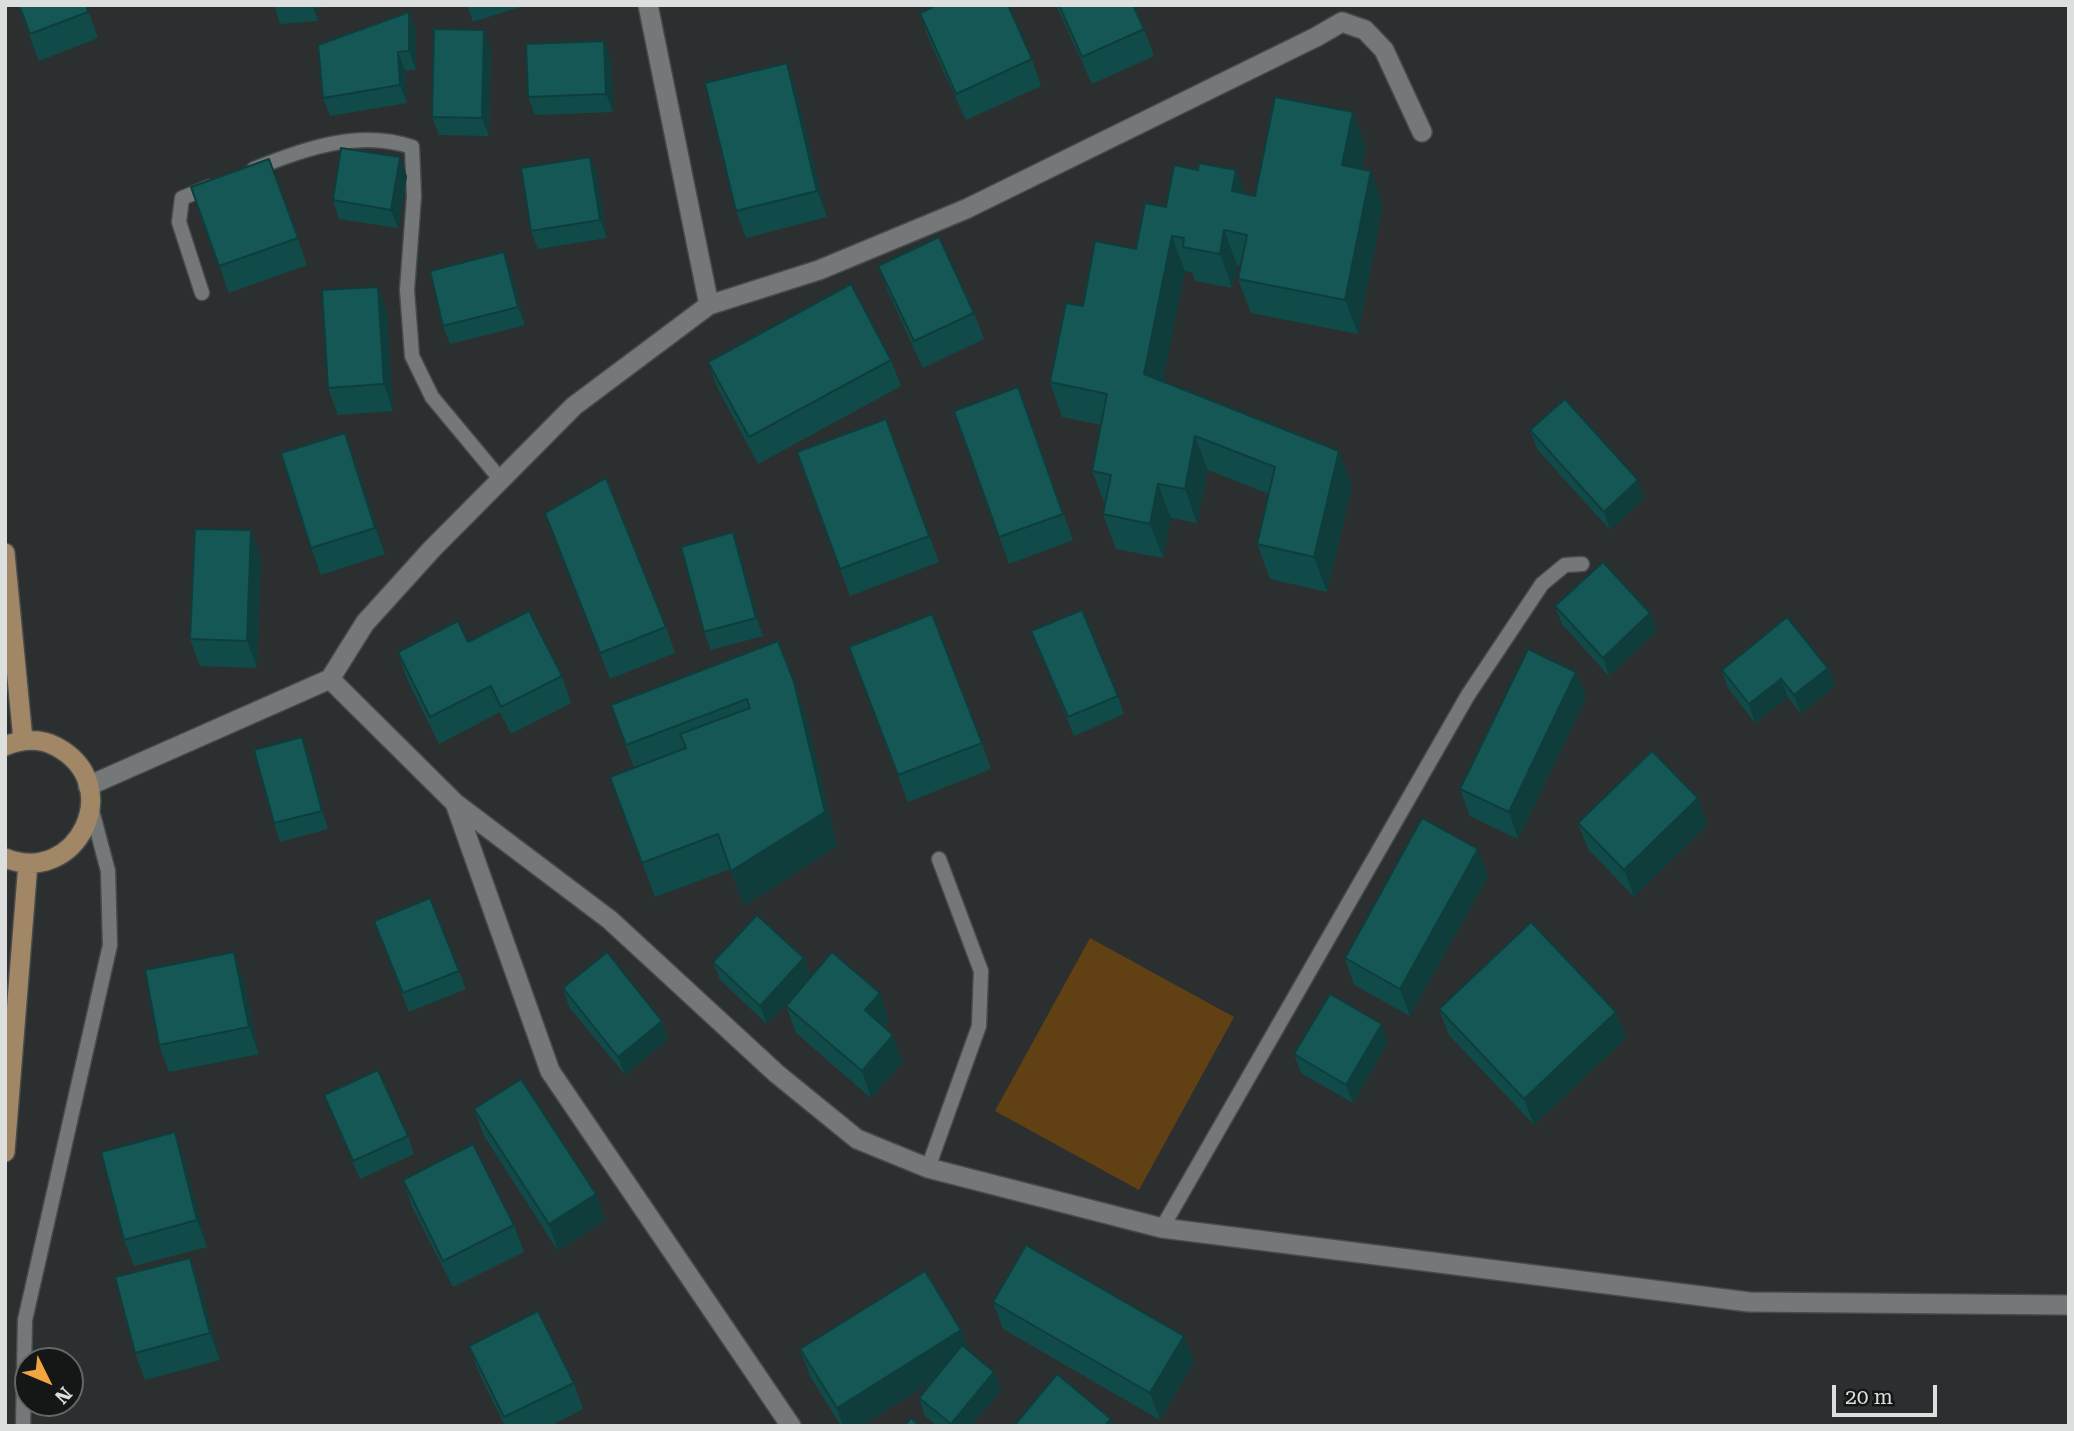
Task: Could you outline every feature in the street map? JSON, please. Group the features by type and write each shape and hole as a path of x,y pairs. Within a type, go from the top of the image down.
{"main road":[{"path":"5,553 14,743 39,741 54,745 67,753 78,763 88,786 91,807 88,822 80,836 58,856 44,862 28,863 5,858"},
{"path":"5,1152 28,863"}],"street":[{"path":"649,5 709,305"},
{"path":"88,786 330,680 365,622 432,549 574,406 709,305 819,270 966,209 1342,22 1364,30 1384,50 1422,132"},
{"path":"330,680 455,803 610,920 777,1074 857,1139 928,1168 1162,1228 1749,1302 2069,1305"},
{"path":"455,803 550,1071 791,1426"}],"lane":[{"path":"241,174 300,150 368,139 412,147 414,196 407,290 412,356 432,397 501,480"},
{"path":"202,293 179,222 182,198 217,183"},
{"path":"1162,1228 1468,695 1542,584 1565,565 1582,564"},
{"path":"23,1426 25,1320 110,945 108,871 91,807"},
{"path":"928,1168 979,1026 981,971 939,859"}],"shaded area":[{"path":"1090,938 1234,1017 1139,1190 995,1111"}],"building":[{"path":"19,5 86,5 88,12 30,34"},
{"path":"937,5 1008,5 1032,59 956,94 920,13"},
{"path":"1059,5 1133,5 1144,29 1082,57"},
{"path":"409,12 409,51 398,52 400,85 323,98 318,45"},
{"path":"434,29 484,30 482,118 432,117"},
{"path":"604,41 606,94 528,97 526,44"},
{"path":"787,63 817,191 736,211 705,83"},
{"path":"1275,97 1353,112 1342,165 1371,171 1345,300 1238,279 1247,235 1224,230 1220,254 1183,247 1184,238 1172,236 1144,374 1339,451 1314,557 1257,544 1275,467 1195,436 1185,489 1158,484 1150,524 1103,514 1111,475 1092,471 1107,394 1050,382 1066,303 1083,306 1095,241 1136,249 1145,203 1166,207 1174,165 1198,170 1199,163 1236,170 1232,191 1255,196"},
{"path":"341,148 400,157 391,210 333,200"},
{"path":"590,157 600,220 531,231 521,168"},
{"path":"269,159 298,238 219,266 191,187"},
{"path":"939,237 974,313 914,341 878,266"},
{"path":"504,252 518,307 443,326 430,271"},
{"path":"851,284 891,360 749,437 708,362"},
{"path":"378,287 384,384 328,388 322,290"},
{"path":"1018,387 1063,514 999,537 954,411"},
{"path":"1565,399 1638,480 1604,512 1530,430"},
{"path":"886,419 929,536 840,569 797,452"},
{"path":"345,433 375,528 311,548 281,453"},
{"path":"606,478 666,627 600,653 545,513"},
{"path":"195,529 251,530 247,641 190,639"},
{"path":"733,532 756,618 704,632 681,547"},
{"path":"1603,562 1650,613 1603,658 1555,606"},
{"path":"1082,610 1118,696 1068,717 1031,631"},
{"path":"529,611 562,676 501,707 491,686 430,717 398,652 458,621 468,642"},
{"path":"932,614 982,743 898,775 849,647"},
{"path":"1787,617 1828,668 1794,695 1781,679 1749,704 1722,670"},
{"path":"778,641 794,682 825,812 731,871 718,834 642,863 610,777 686,748 680,734 750,708 747,699 626,745 611,705"},
{"path":"1528,649 1576,672 1509,812 1460,789"},
{"path":"302,737 322,811 274,823 254,750"},
{"path":"1652,751 1698,798 1624,870 1578,823"},
{"path":"1422,818 1478,849 1400,989 1345,958"},
{"path":"430,898 459,971 403,993 374,921"},
{"path":"757,915 804,958 760,1006 713,962"},
{"path":"1531,922 1616,1012 1524,1099 1439,1009"},
{"path":"234,952 249,1027 159,1045 145,970"},
{"path":"607,952 662,1021 618,1057 563,988"},
{"path":"832,952 880,993 865,1010 893,1035 862,1071 786,1006"},
{"path":"1330,994 1382,1024 1346,1085 1294,1054"},
{"path":"378,1070 408,1136 353,1161 324,1095"},
{"path":"521,1079 596,1194 549,1224 474,1109"},
{"path":"175,1132 197,1220 124,1240 101,1152"},
{"path":"473,1144 514,1225 443,1261 403,1180"},
{"path":"1026,1245 1184,1336 1150,1393 993,1302"},
{"path":"190,1258 210,1333 135,1353 115,1277"},
{"path":"925,1271 961,1330 837,1408 800,1349"},
{"path":"538,1311 574,1383 504,1417 469,1346"},
{"path":"962,1345 994,1372 951,1424 919,1398"},
{"path":"1057,1374 1111,1419 1105,1426 1014,1426"},
{"path":"911,1418 920,1426 905,1426"}]}
